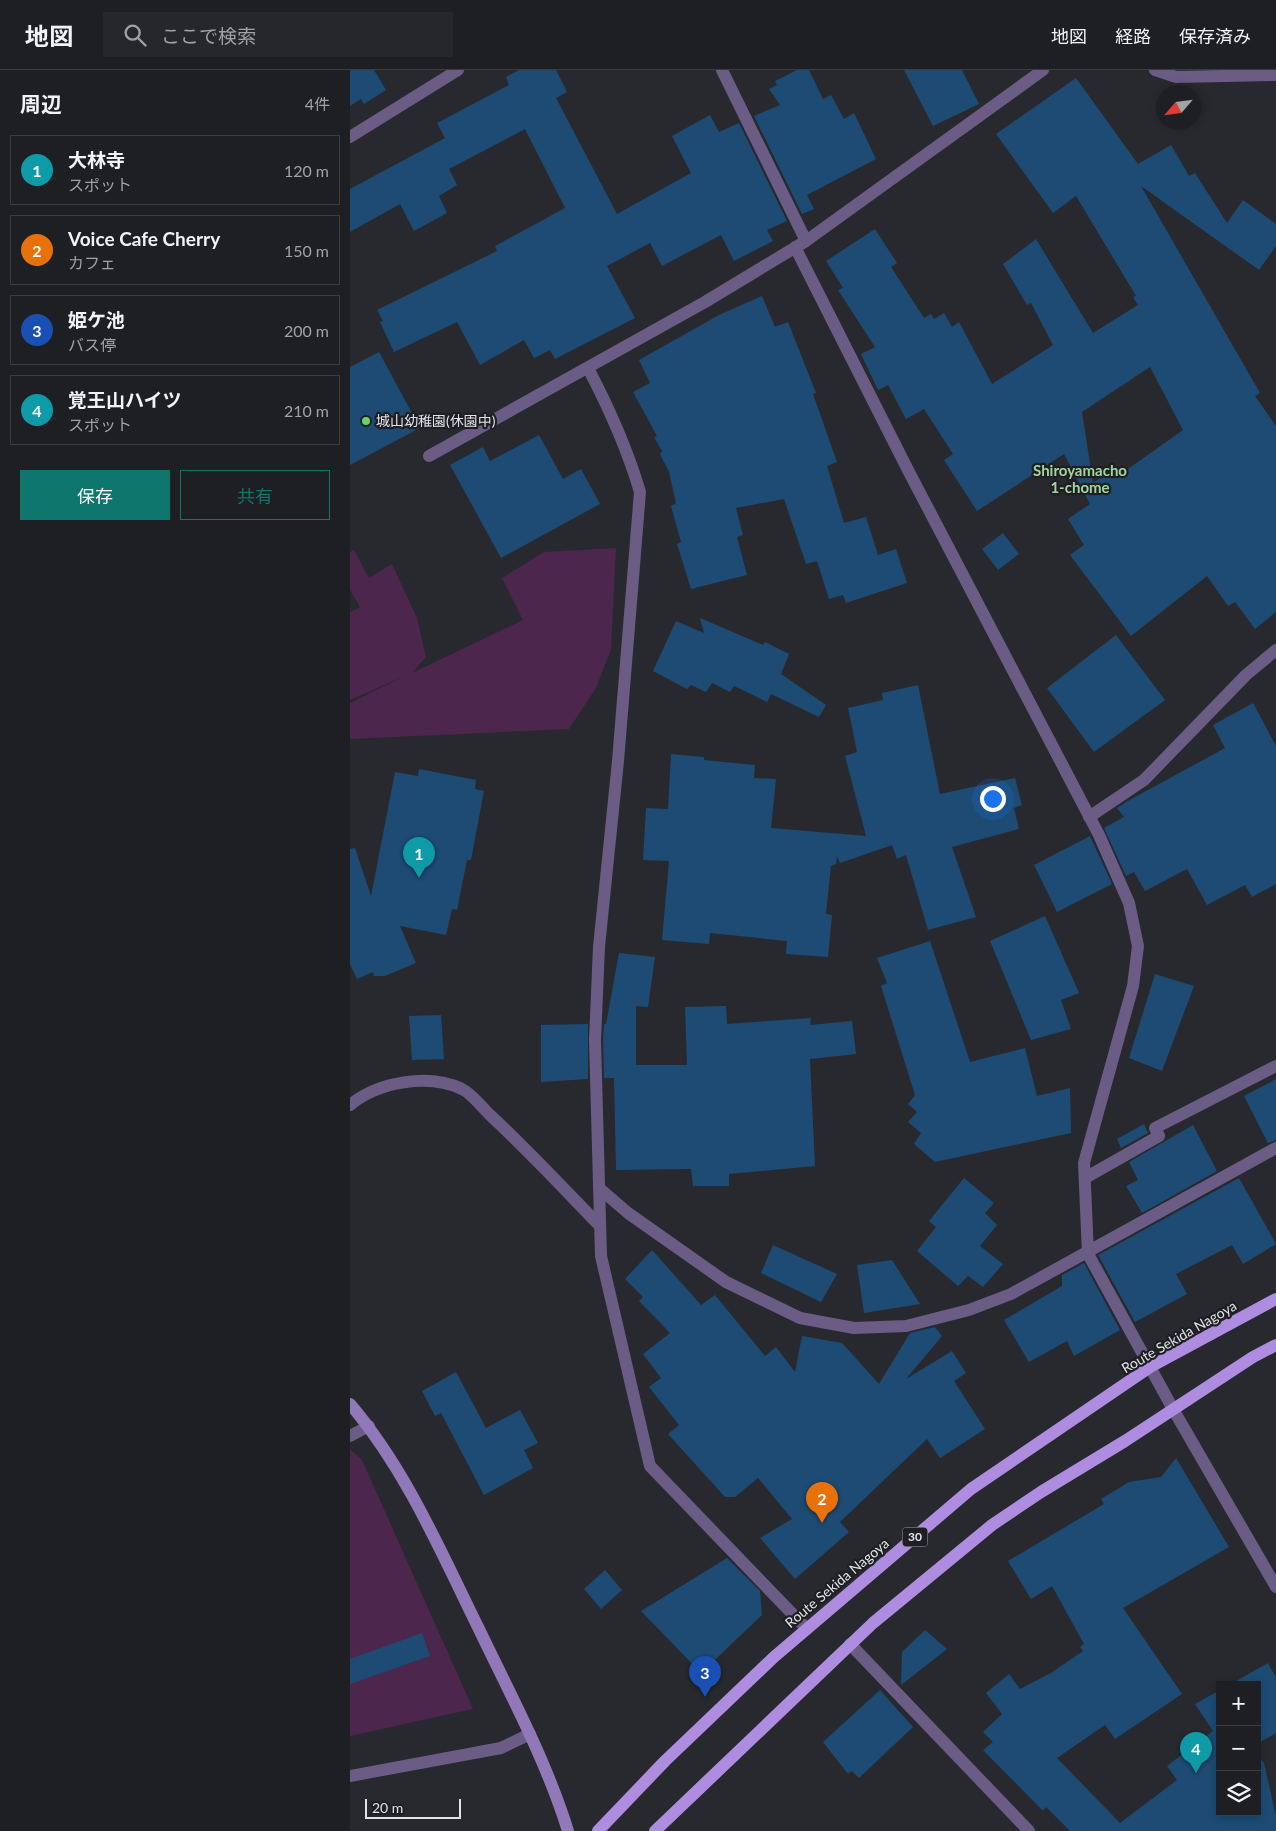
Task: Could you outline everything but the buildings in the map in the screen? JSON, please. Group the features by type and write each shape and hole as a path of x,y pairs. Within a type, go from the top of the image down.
{"main road":[{"name":"Route Sekida Nagoya","path":"598,1831 665,1761 774,1657 971,1489 1150,1367 1276,1299"},
{"path":"655,1831 873,1622 992,1525 1041,1492 1125,1442 1173,1409 1276,1345"}],"street":[{"path":"350,138 458,70"},
{"path":"722,70 801,244 1089,817 1129,903 1138,946 1133,986 1084,1163 1088,1254 1173,1409 1276,1587"},
{"path":"429,456 705,302 801,244 1043,70"},
{"path":"1155,70 1176,77 1276,75"},
{"path":"588,368 606,401 630,460 640,492 618,761 599,946 595,1040 601,1256 650,1466 807,1629"},
{"path":"1089,817 1144,780 1246,675 1276,650"},
{"path":"1085,1178 1159,1136 1155,1128 1276,1066"},
{"path":"351,1100 363,1094 399,1084 432,1081 463,1089 600,1226"},
{"path":"599,1188 628,1213 726,1282 800,1318 854,1328 906,1326 969,1310 1011,1294 1088,1254 1276,1148"},
{"path":"350,1404 369,1426 418,1504 556,1790 568,1831"},
{"path":"350,1436 369,1426"},
{"path":"850,1644 1029,1831"},
{"path":"350,1776 501,1748 530,1734"}],"shaded area":[{"path":"616,548 611,649 596,688 569,729 350,739 350,703 407,675 350,700 350,612 360,607 350,590 350,552 354,550 369,578 392,564 417,618 426,657 412,673 523,620 502,578 544,552"},
{"path":"350,1449 362,1460 473,1709 350,1736"}],"place":[{"name":"城山幼稚園(休園中)","path":"366,421"},
{"name":"大林寺","path":"419,878"},
{"name":"Voice Cafe Cherry","path":"822,1523"},
{"name":"姫ケ池","path":"705,1697"},
{"name":"覚王山ハイツ","path":"1196,1773"}],"district":[{"name":"Shiroyamacho 1-chome","path":"1080,480"}]}
